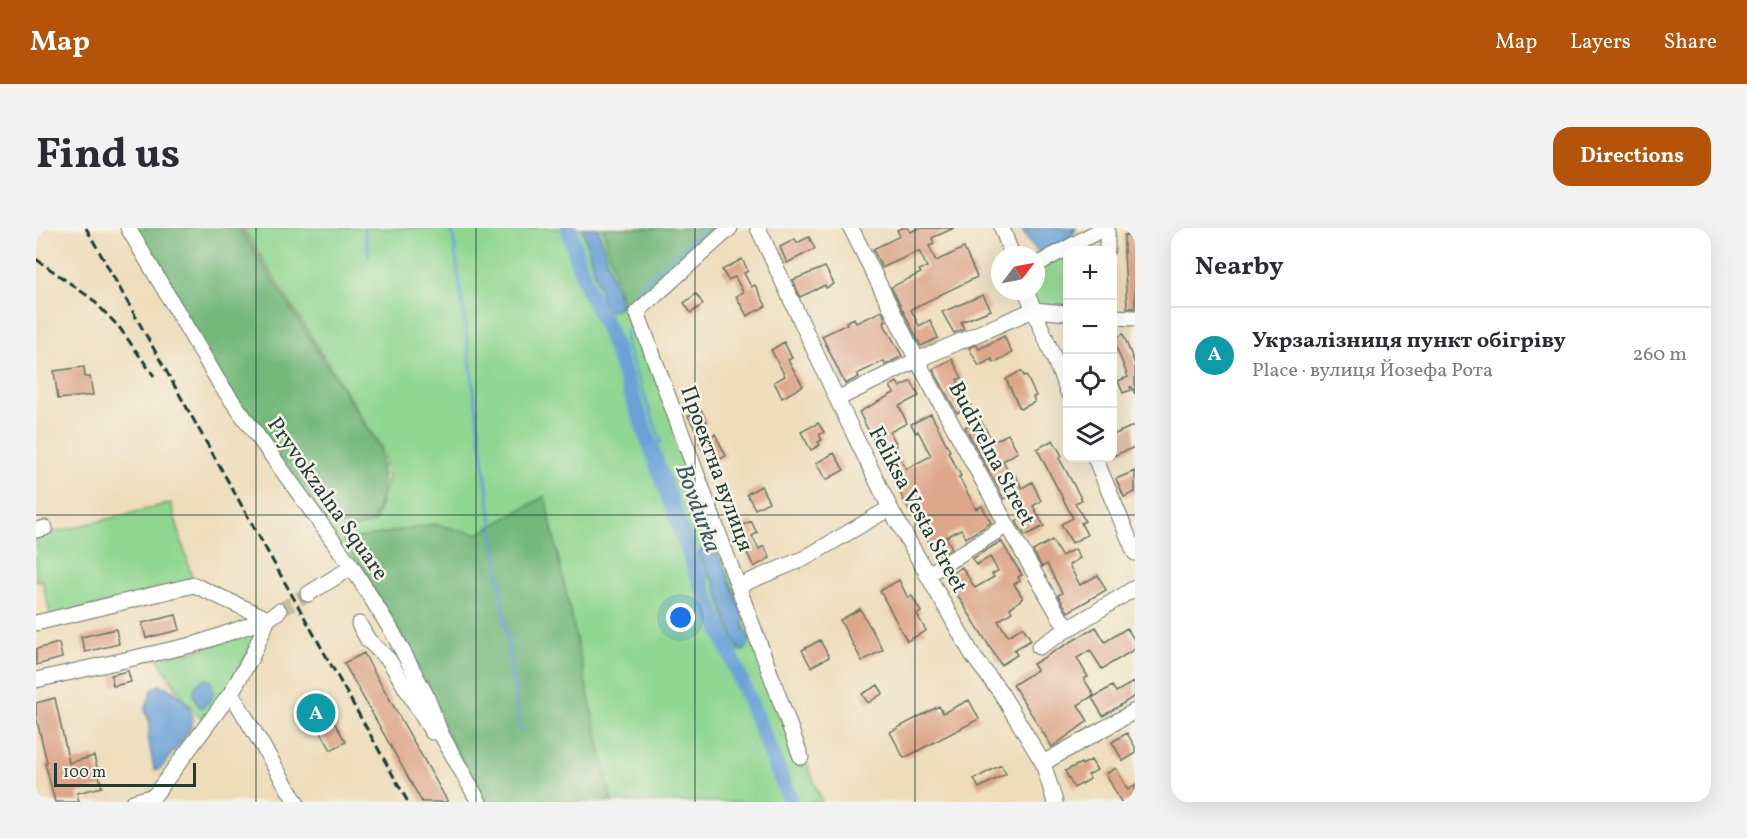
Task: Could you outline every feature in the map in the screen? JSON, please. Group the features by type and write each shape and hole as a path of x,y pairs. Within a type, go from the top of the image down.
{"street":[{"name":"Pryvokzalna Square","path":"128,228 220,384 352,567 407,657 426,695 444,740 479,802"},
{"name":"Проектна вулиця","path":"730,228 637,312 801,757"},
{"name":"Feliksa Vesta Street","path":"758,228 890,508 972,656 1001,693 1043,764 1055,802"},
{"name":"Budivelna Street","path":"851,228 917,360 1056,613 1062,621 1073,626"},
{"path":"1002,228 1009,246"},
{"path":"1045,260 1106,228 1107,246"},
{"path":"1029,300 1063,380"},
{"path":"837,399 917,360 1033,310 1063,313"},
{"path":"1117,317 1135,318"},
{"path":"1097,462 1135,553"},
{"path":"738,586 805,558 890,508"},
{"path":"927,575 1007,525"},
{"path":"308,594 352,567"},
{"path":"36,623 194,585 273,615"},
{"path":"1039,647 1135,588"},
{"path":"36,680 196,644 273,615"},
{"path":"133,802 154,796 231,693 273,615"},
{"path":"359,624 368,640 389,660 430,729 444,740"},
{"path":"231,693 296,802"},
{"path":"1043,764 1135,711"}],"green space":[{"path":"132,228 240,228 379,447 383,485 373,522 350,528 333,518 321,517 223,382"},
{"path":"243,228 727,228 635,313 822,802 483,802 324,521 334,521 350,529 375,523 388,478 381,447"},
{"path":"603,228 718,228 625,314"},
{"path":"1063,253 1063,310 1034,306 1032,300 1045,300 1045,263"},
{"path":"545,496 612,802 486,802 439,719 427,682 360,565 343,541 434,524 478,534"},
{"path":"171,503 193,581 51,617 42,580 36,581 36,537"},
{"path":"268,619 206,725 182,696 157,658 209,648"}],"water":[{"path":"582,228 598,228 621,307 606,312"},
{"path":"1021,228 1076,228 1074,234 1066,242 1051,250 1045,252 1045,246 1033,246"},
{"path":"702,548 713,555 719,554 744,618 743,623 750,641 744,651 739,650 713,579 709,577 699,553"},
{"path":"204,679 210,680 213,692 211,699 202,707 196,702 194,691"},
{"path":"159,685 172,690 183,699 192,716 192,723 186,736 163,766 157,770 154,769 148,738 150,723 145,711 152,690"}],"building":[{"path":"908,228 910,232 919,228 954,228 932,238 934,244 929,246 936,261 964,248 977,277 911,309 919,326 930,320 938,338 921,346 891,287 921,273 919,270 927,267 919,251 882,268 873,249 900,236 897,230"},
{"path":"1127,228 1135,228 1135,308 1127,308 1124,235 1127,235"},
{"path":"809,237 815,249 787,263 780,247 795,239 797,243"},
{"path":"742,259 748,271 744,273 751,287 755,285 766,306 747,316 736,296 743,292 735,277 728,280 722,270"},
{"path":"825,267 834,284 826,288 825,285 800,297 793,280"},
{"path":"696,294 703,304 691,313 684,303"},
{"path":"983,295 991,310 961,322 964,329 954,333 942,312"},
{"path":"882,311 886,321 883,322 902,356 885,365 884,361 857,374 859,377 845,384 822,336 854,318 856,323"},
{"path":"1123,334 1135,364 1135,394 1132,387 1130,387 1131,390 1123,393 1118,381 1128,377 1117,349 1117,337"},
{"path":"1004,336 1012,353 994,363 992,359 979,366 969,348 977,345 979,349"},
{"path":"784,342 792,358 788,360 803,386 782,398 774,382 785,376 771,350"},
{"path":"952,359 962,378 957,380 971,405 957,413 933,369"},
{"path":"84,367 85,377 90,377 93,395 58,399 54,371"},
{"path":"1021,371 1024,376 1026,375 1036,396 1033,397 1035,402 1020,409 1006,379"},
{"path":"911,381 919,396 899,406 907,423 890,432 897,445 894,446 906,469 931,456 918,431 916,433 911,424 931,414 976,509 982,506 991,523 966,538 961,529 946,537 952,548 936,557 924,532 921,534 859,412 894,393 890,386 897,382 900,387"},
{"path":"701,410 707,422 695,429 688,416"},
{"path":"980,419 993,442 1008,434 1018,452 1003,461 1022,488 1032,482 1041,501 1033,506 1044,526 1025,536 1016,521 1025,516 1013,495 1004,499 965,427"},
{"path":"818,423 824,432 819,435 822,440 818,442 820,445 811,450 801,432"},
{"path":"1135,425 1135,447 1117,454 1117,433"},
{"path":"715,434 726,456 710,464 699,443"},
{"path":"1053,440 1062,456 1059,458 1082,500 1075,503 1085,521 1081,523 1087,535 1072,543 1061,524 1073,518 1037,449"},
{"path":"834,453 844,470 826,480 816,463"},
{"path":"1135,471 1135,492 1124,497 1116,479"},
{"path":"761,486 769,502 755,509 747,494"},
{"path":"751,521 757,533 752,536 759,549 764,546 770,558 754,567 743,545 738,543 731,531"},
{"path":"1052,540 1061,556 1075,549 1080,558 1069,565 1080,585 1098,575 1106,590 1068,612 1058,595 1062,593 1047,564 1042,567 1033,551"},
{"path":"1001,541 1022,575 1018,577 1020,581 1014,584 1023,598 1010,608 1012,612 998,621 1008,636 1023,627 1031,640 1014,650 1017,655 1001,665 946,577 962,567 975,588 994,577 992,574 998,571 990,557 976,565 972,559"},
{"path":"899,580 908,598 912,596 921,612 917,614 926,631 907,641 880,591"},
{"path":"860,609 883,650 862,661 840,620"},
{"path":"176,615 180,630 146,638 142,623"},
{"path":"1096,627 1105,642 1127,628 1135,641 1135,649 1102,669 1090,650 1077,658 1088,677 1084,679 1094,695 1078,705 1088,721 1052,747 1013,685 1037,670 1033,664"},
{"path":"116,629 119,644 85,652 81,637"},
{"path":"820,640 829,657 811,667 802,650"},
{"path":"59,643 62,658 36,665 36,649"},
{"path":"364,653 448,802 422,802 344,663"},
{"path":"128,671 131,682 113,686 111,675"},
{"path":"1135,681 1135,696 1103,716 1092,698 1112,686 1116,692"},
{"path":"878,685 883,693 868,703 862,694"},
{"path":"318,696 346,742 331,750 318,727 315,729 301,705"},
{"path":"55,698 69,763 94,756 102,787 77,793 79,802 55,802 45,763 47,762 36,717 36,703"},
{"path":"969,700 979,719 904,758 890,732 939,706 943,713"},
{"path":"1127,733 1135,747 1135,754 1123,761 1112,742"},
{"path":"1091,760 1097,770 1088,775 1090,779 1074,788 1065,771"},
{"path":"1001,765 1006,774 979,788 974,779"},
{"path":"1116,768 1128,790 1135,785 1135,802 1121,802 1106,774"}],"waterway":[{"path":"364,228 369,256"},
{"path":"452,228 520,732"},
{"name":"Bovdurka","path":"569,228 588,290 607,327 696,571 791,802"},
{"path":"651,449 661,442 625,342 634,292 704,228"}],"tunnel":[{"path":"279,611 308,594"}],"railway":[{"path":"86,228 408,802"},
{"path":"36,259 92,299 119,327 154,376"}],"place":[{"name":"Укрзалізниця пункт обігріву","path":"316,713"}]}
